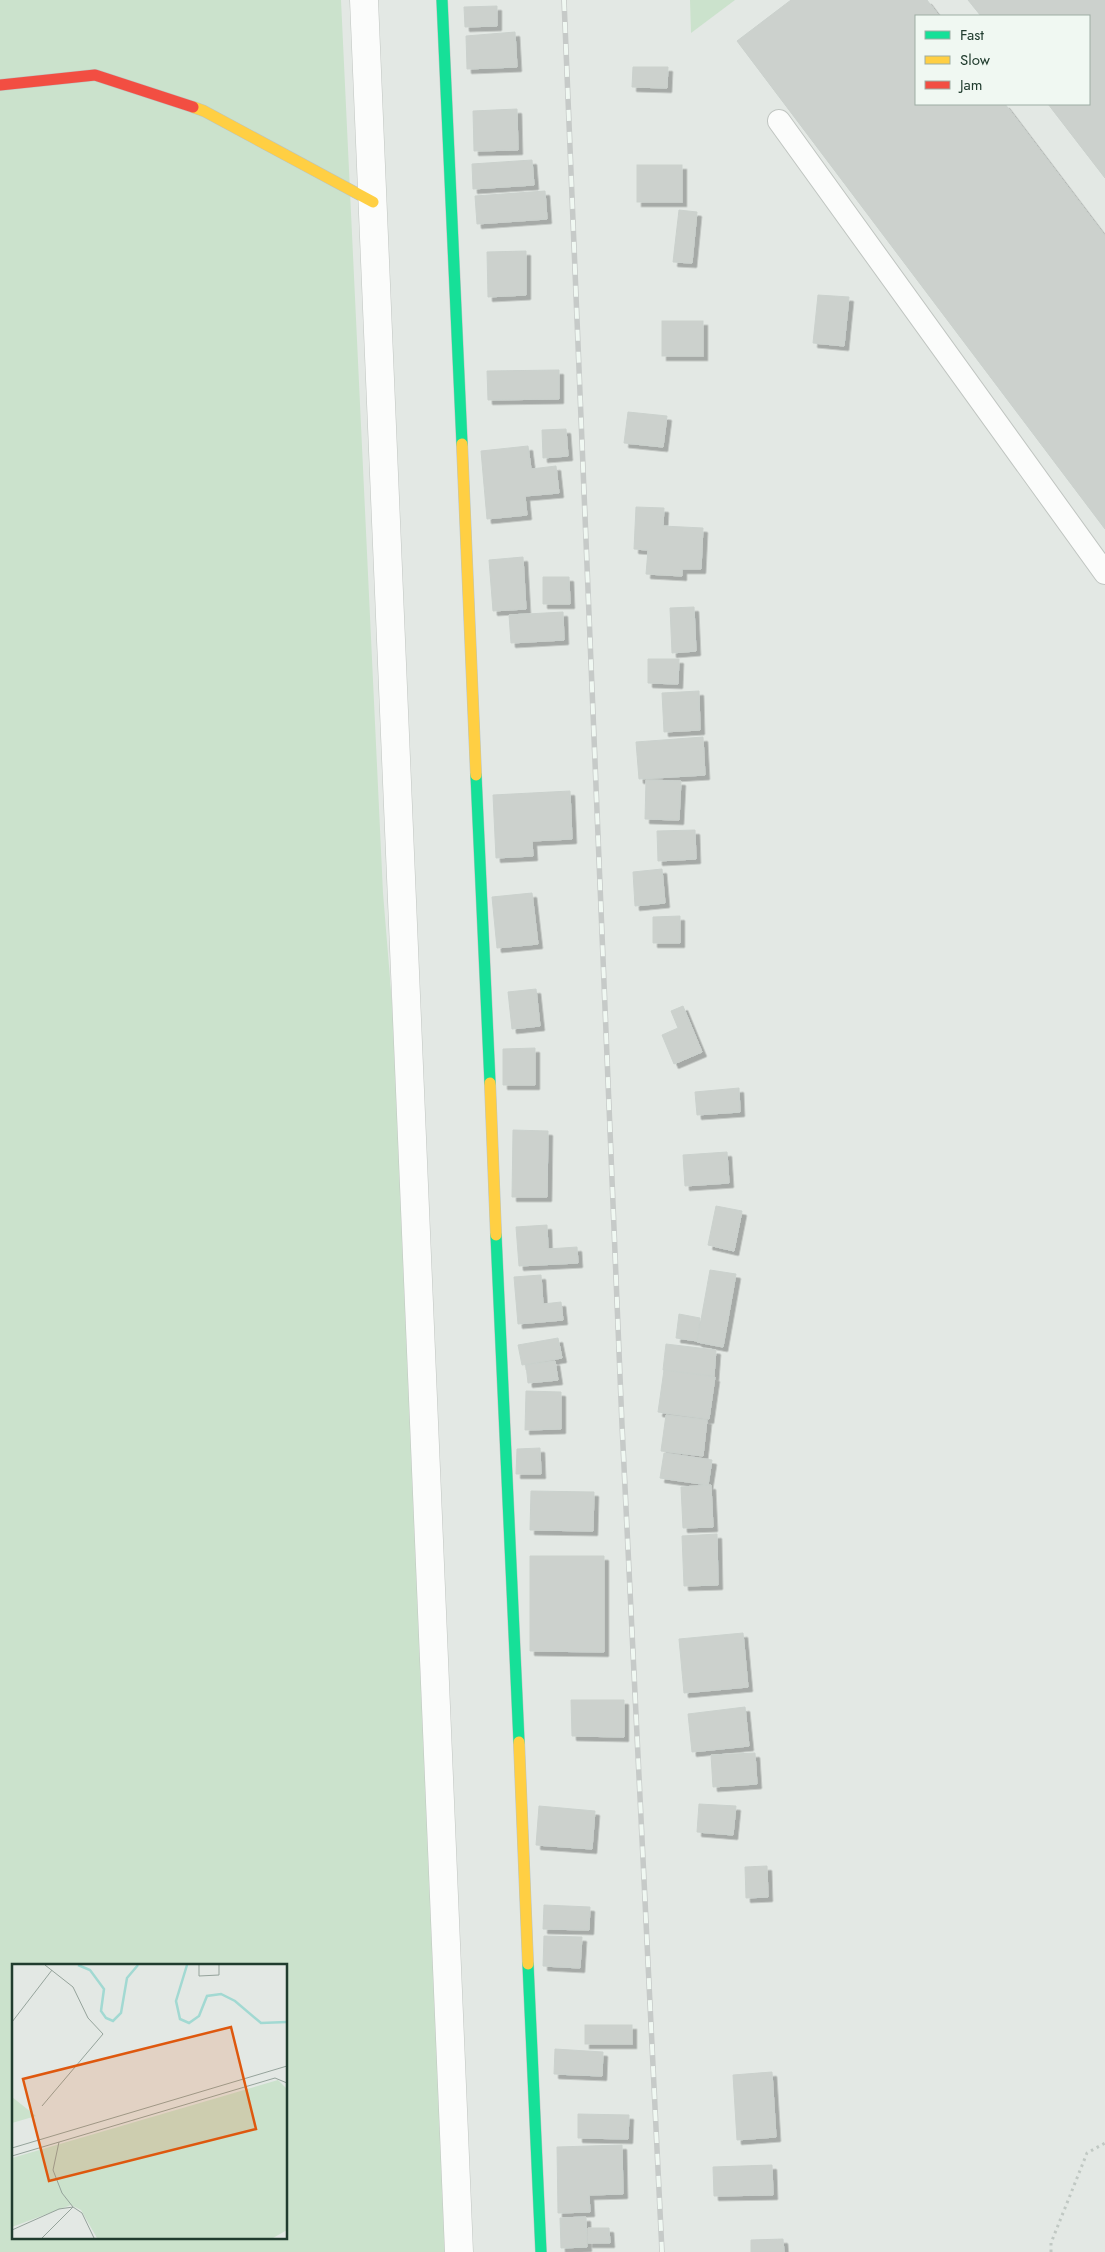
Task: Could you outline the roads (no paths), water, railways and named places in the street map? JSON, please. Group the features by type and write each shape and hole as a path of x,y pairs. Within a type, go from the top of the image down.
{"street":[{"path":"364,0 459,2252"},
{"path":"442,0 541,2252"},
{"path":"0,85 95,75 204,111 373,202"}],"lane":[{"path":"779,121 1105,573"}],"railway":[{"path":"564,0 622,1425 662,2252"}]}
